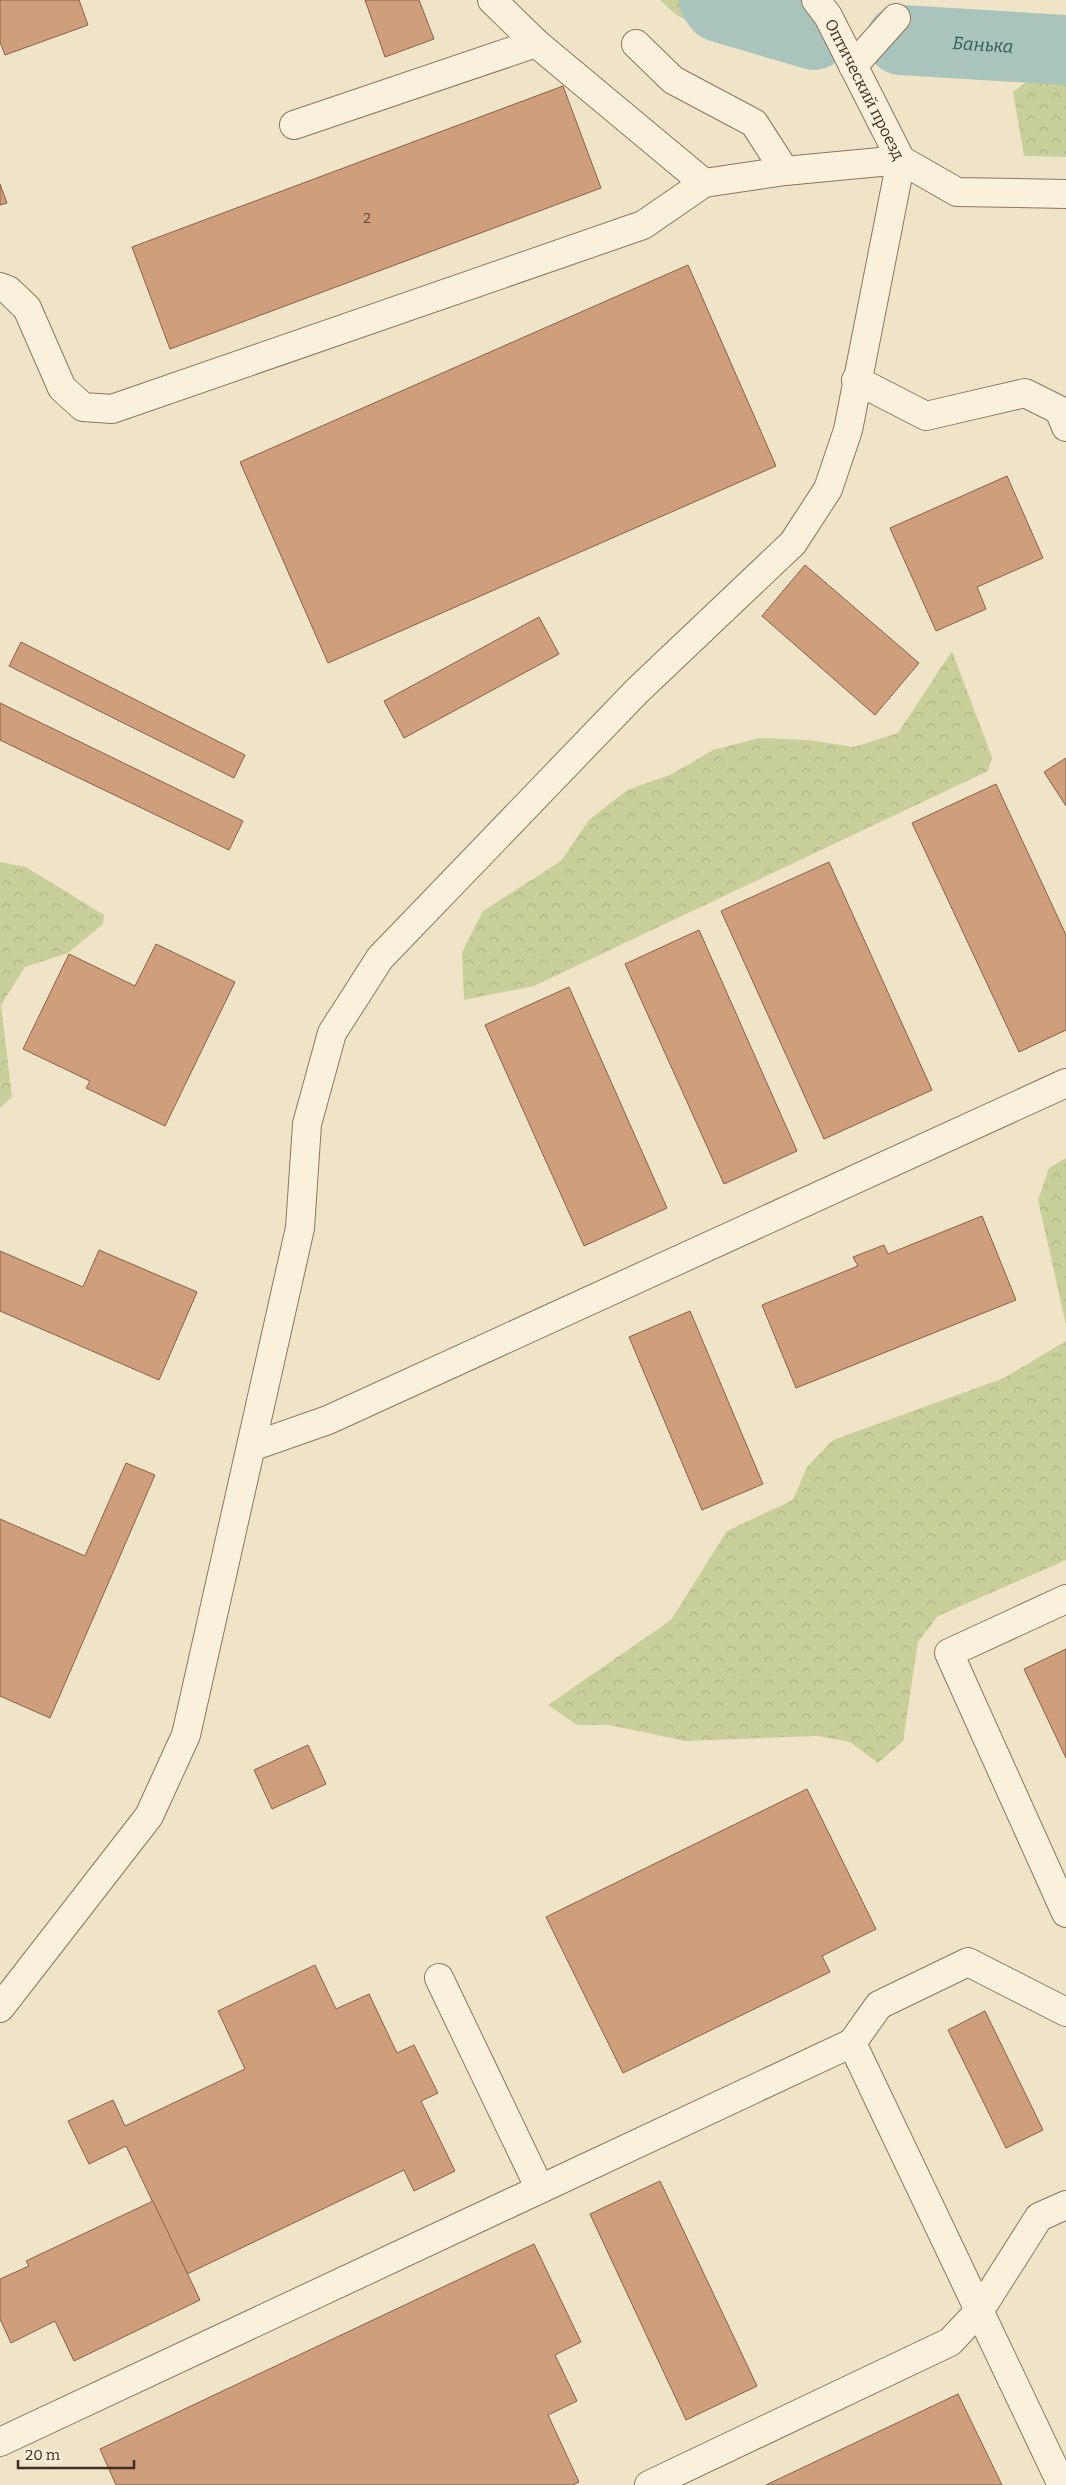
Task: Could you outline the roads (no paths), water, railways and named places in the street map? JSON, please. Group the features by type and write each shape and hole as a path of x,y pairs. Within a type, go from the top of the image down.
{"street":[{"path":"492,0 536,43 704,183"},
{"name":"Оптический проезд","path":"816,0 828,16 901,160 957,192 1066,194"},
{"path":"853,66 896,18"},
{"path":"294,125 536,43"},
{"path":"636,44 673,80 754,123 785,171"},
{"path":"0,287 8,290 27,308 62,388 83,407 112,409 643,225 704,183 785,171 901,160 856,380 848,430 828,490 793,543 637,692 380,958 332,1033 307,1124 300,1228 186,1735 149,1816 0,2008"},
{"path":"856,380 926,416 1025,393 1059,410 1066,427"},
{"path":"251,1447 328,1420 1066,1084"},
{"path":"1066,1599 949,1653 1066,1913"},
{"path":"0,2442 852,2043 879,2005 968,1962 1066,2012"},
{"path":"439,1978 540,2189"},
{"path":"852,2043 1062,2485"},
{"path":"649,2485 950,2342 980,2310 1039,2217 1066,2205"}],"waterway":[{"name":"Банька","path":"714,0 719,7 814,35"},
{"name":"Банька","path":"901,40 1066,50"}]}
